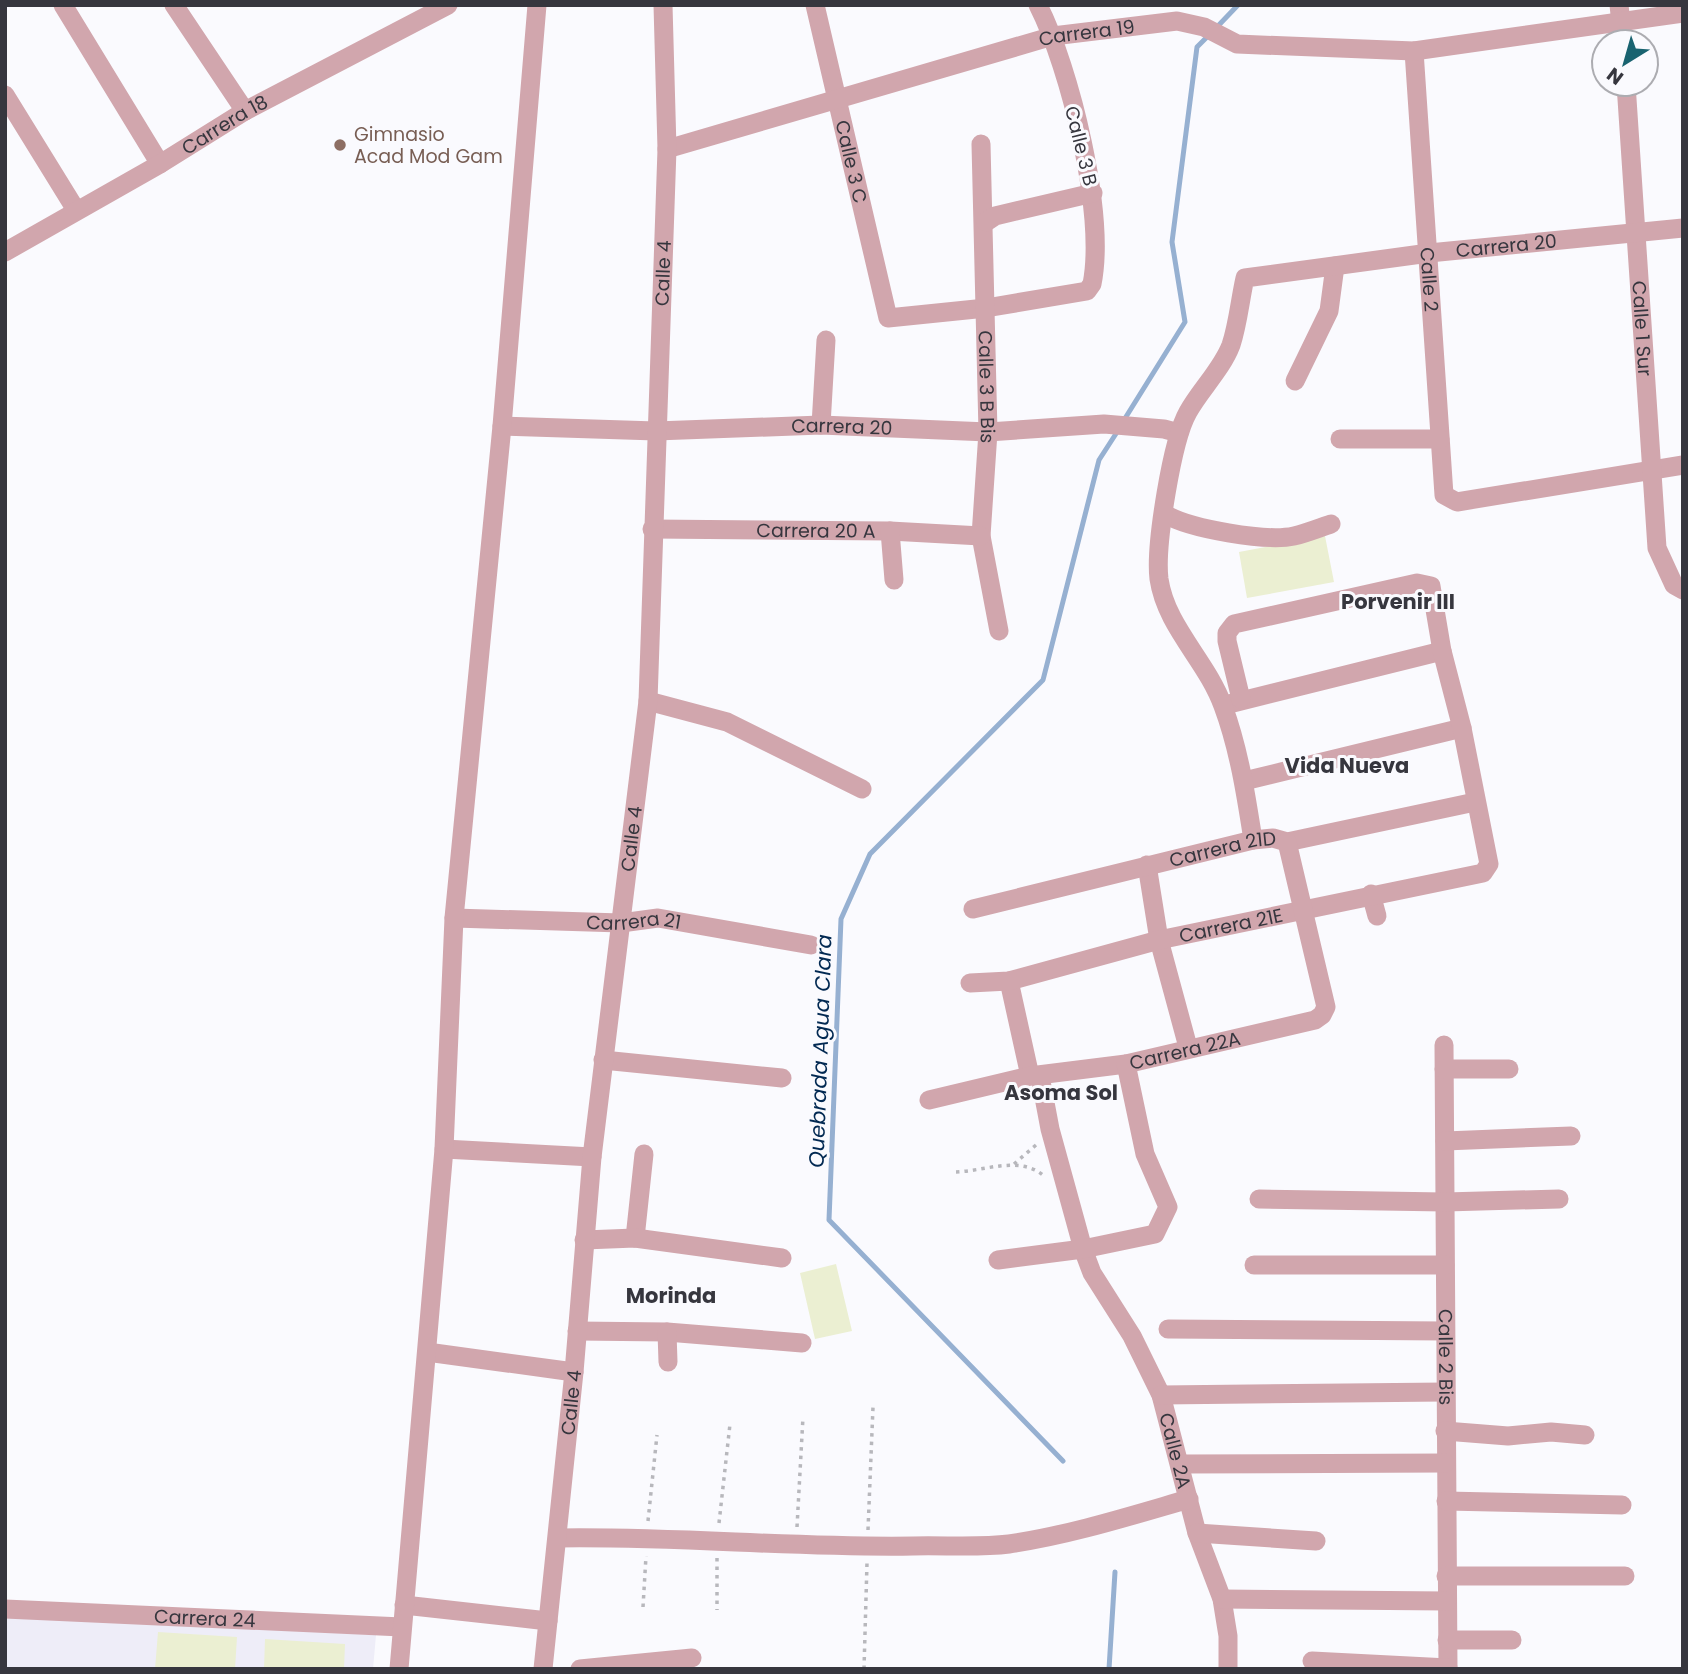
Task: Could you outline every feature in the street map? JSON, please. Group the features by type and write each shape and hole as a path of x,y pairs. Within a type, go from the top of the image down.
{"street":[{"path":"63,5 160,164"},
{"path":"174,5 245,111"},
{"name":"Carrera 18","path":"5,252 160,164 245,111 448,5"},
{"path":"399,1669 443,1149 454,918 502,426 537,5"},
{"name":"Calle 4","path":"543,1669 574,1372 592,1157 648,701 667,149 663,5"},
{"name":"Calle 3 C","path":"815,5 888,318 986,308"},
{"name":"Calle 3 B","path":"986,308 1087,291 1093,276 1093,193 1053,36 1038,5"},
{"name":"Carrera 19","path":"667,149 1053,36 1177,21 1204,27 1237,44 1414,51 1620,13 1683,13"},
{"name":"Calle 2","path":"1414,51 1444,495 1457,502 1653,471"},
{"path":"5,94 76,210"},
{"name":"Calle 1 Sur","path":"1627,98 1657,548 1674,585 1683,590"},
{"name":"Calle 3 B Bis","path":"982,144 986,222 981,234 986,308 988,432 981,536 999,631"},
{"path":"986,222 995,216 1093,193"},
{"name":"Carrera 20","path":"502,426 656,431 821,425 988,432 1104,424 1172,431 1187,414 1230,347 1245,278 1429,253 1683,228"},
{"path":"1295,381 1329,312 1335,266"},
{"path":"821,425 826,340"},
{"path":"1172,431 1159,578 1166,604 1209,675 1232,702"},
{"path":"1340,439 1440,439"},
{"path":"1653,471 1683,465"},
{"path":"1165,514 1175,520 1206,528 1248,535 1292,537 1331,524"},
{"name":"Carrera 20 A","path":"652,529 890,531 981,536"},
{"path":"890,531 894,580"},
{"path":"1253,840 1232,702 1227,633 1234,624 1417,583 1431,586 1442,651 1462,728 1475,802"},
{"path":"1232,702 1442,651"},
{"path":"648,701 727,722 862,789"},
{"path":"1244,781 1462,728"},
{"name":"Carrera 21D","path":"973,909 1253,840 1273,838 1287,842 1475,802"},
{"name":"Carrera 21E","path":"970,983 1009,981 1159,940 1371,894 1483,873 1489,864 1475,802"},
{"path":"1287,842 1302,909"},
{"path":"1147,865 1159,940 1188,1047"},
{"path":"1371,894 1377,916"},
{"name":"Carrera 22A","path":"929,1100 1035,1076 1126,1064 1188,1047 1315,1020 1322,1015 1326,1007 1302,909"},
{"name":"Carrera 21","path":"454,918 621,923 658,918 811,945"},
{"name":"Calle 2A","path":"1009,981 1083,1250 1092,1273 1132,1336 1161,1395 1197,1533 1222,1599 1228,1636 1228,1669"},
{"name":"Calle 2 Bis","path":"1444,1045 1448,1668"},
{"path":"603,1060 782,1078"},
{"path":"998,1260 1083,1250 1155,1234 1168,1208 1145,1154 1126,1064"},
{"path":"1444,1069 1509,1069"},
{"path":"1445,1141 1571,1136"},
{"path":"443,1149 592,1157"},
{"path":"635,1238 643,1154"},
{"path":"1259,1199 1445,1202 1559,1199"},
{"path":"584,1240 635,1238 782,1258"},
{"path":"1254,1265 1445,1265"},
{"path":"1168,1329 1445,1331"},
{"path":"577,1331 667,1332 802,1343"},
{"path":"667,1332 668,1362"},
{"path":"427,1352 574,1372"},
{"path":"1161,1395 1445,1392"},
{"path":"1445,1431 1508,1436 1550,1432 1584,1435"},
{"path":"1181,1464 1445,1463"},
{"path":"558,1538 647,1536 717,1542 867,1547 1007,1544 1098,1525 1189,1499"},
{"path":"1446,1501 1622,1505"},
{"path":"1197,1533 1316,1542"},
{"path":"1446,1576 1625,1576"},
{"path":"1222,1599 1447,1601"},
{"path":"404,1605 548,1621"},
{"name":"Carrera 24","path":"5,1609 402,1627"},
{"path":"1447,1640 1511,1640"},
{"path":"580,1669 692,1658"},
{"path":"1312,1661 1448,1668"}],"path":[{"path":"1014,1164 1050,1129"},
{"path":"956,1172 1014,1164 1037,1170 1049,1181 1066,1187"},
{"path":"796,1544 803,1417"},
{"path":"717,1610 717,1542 730,1424"}],"shaded area":[{"path":"5,1616 376,1635 373,1669 5,1669"}],"green space":[{"path":"1325,536 1334,582 1247,598 1239,552"},
{"path":"836,1264 852,1331 815,1339 800,1273"},
{"path":"158,1632 237,1637 235,1669 155,1669"},
{"path":"265,1639 345,1644 344,1669 264,1669"}],"waterway":[{"name":"Quebrada Agua Clara","path":"1216,28 1238,5"},
{"name":"Quebrada Agua Clara","path":"1124,420 1185,322 1172,242 1197,47 1209,35"},
{"name":"Quebrada Agua Clara","path":"1063,1461 829,1220 841,919 870,854 1043,680 1099,460 1119,429"},
{"name":"Quebrada Agua Clara","path":"1109,1669 1115,1572"}],"place":[{"name":"Gimnasio Acad Mod Gam","path":"340,145"}],"district":[{"name":"Porvenir III","path":"1398,601"},
{"name":"Vida Nueva","path":"1347,765"},
{"name":"Asoma Sol","path":"1061,1092"},
{"name":"Morinda","path":"671,1295"}]}
